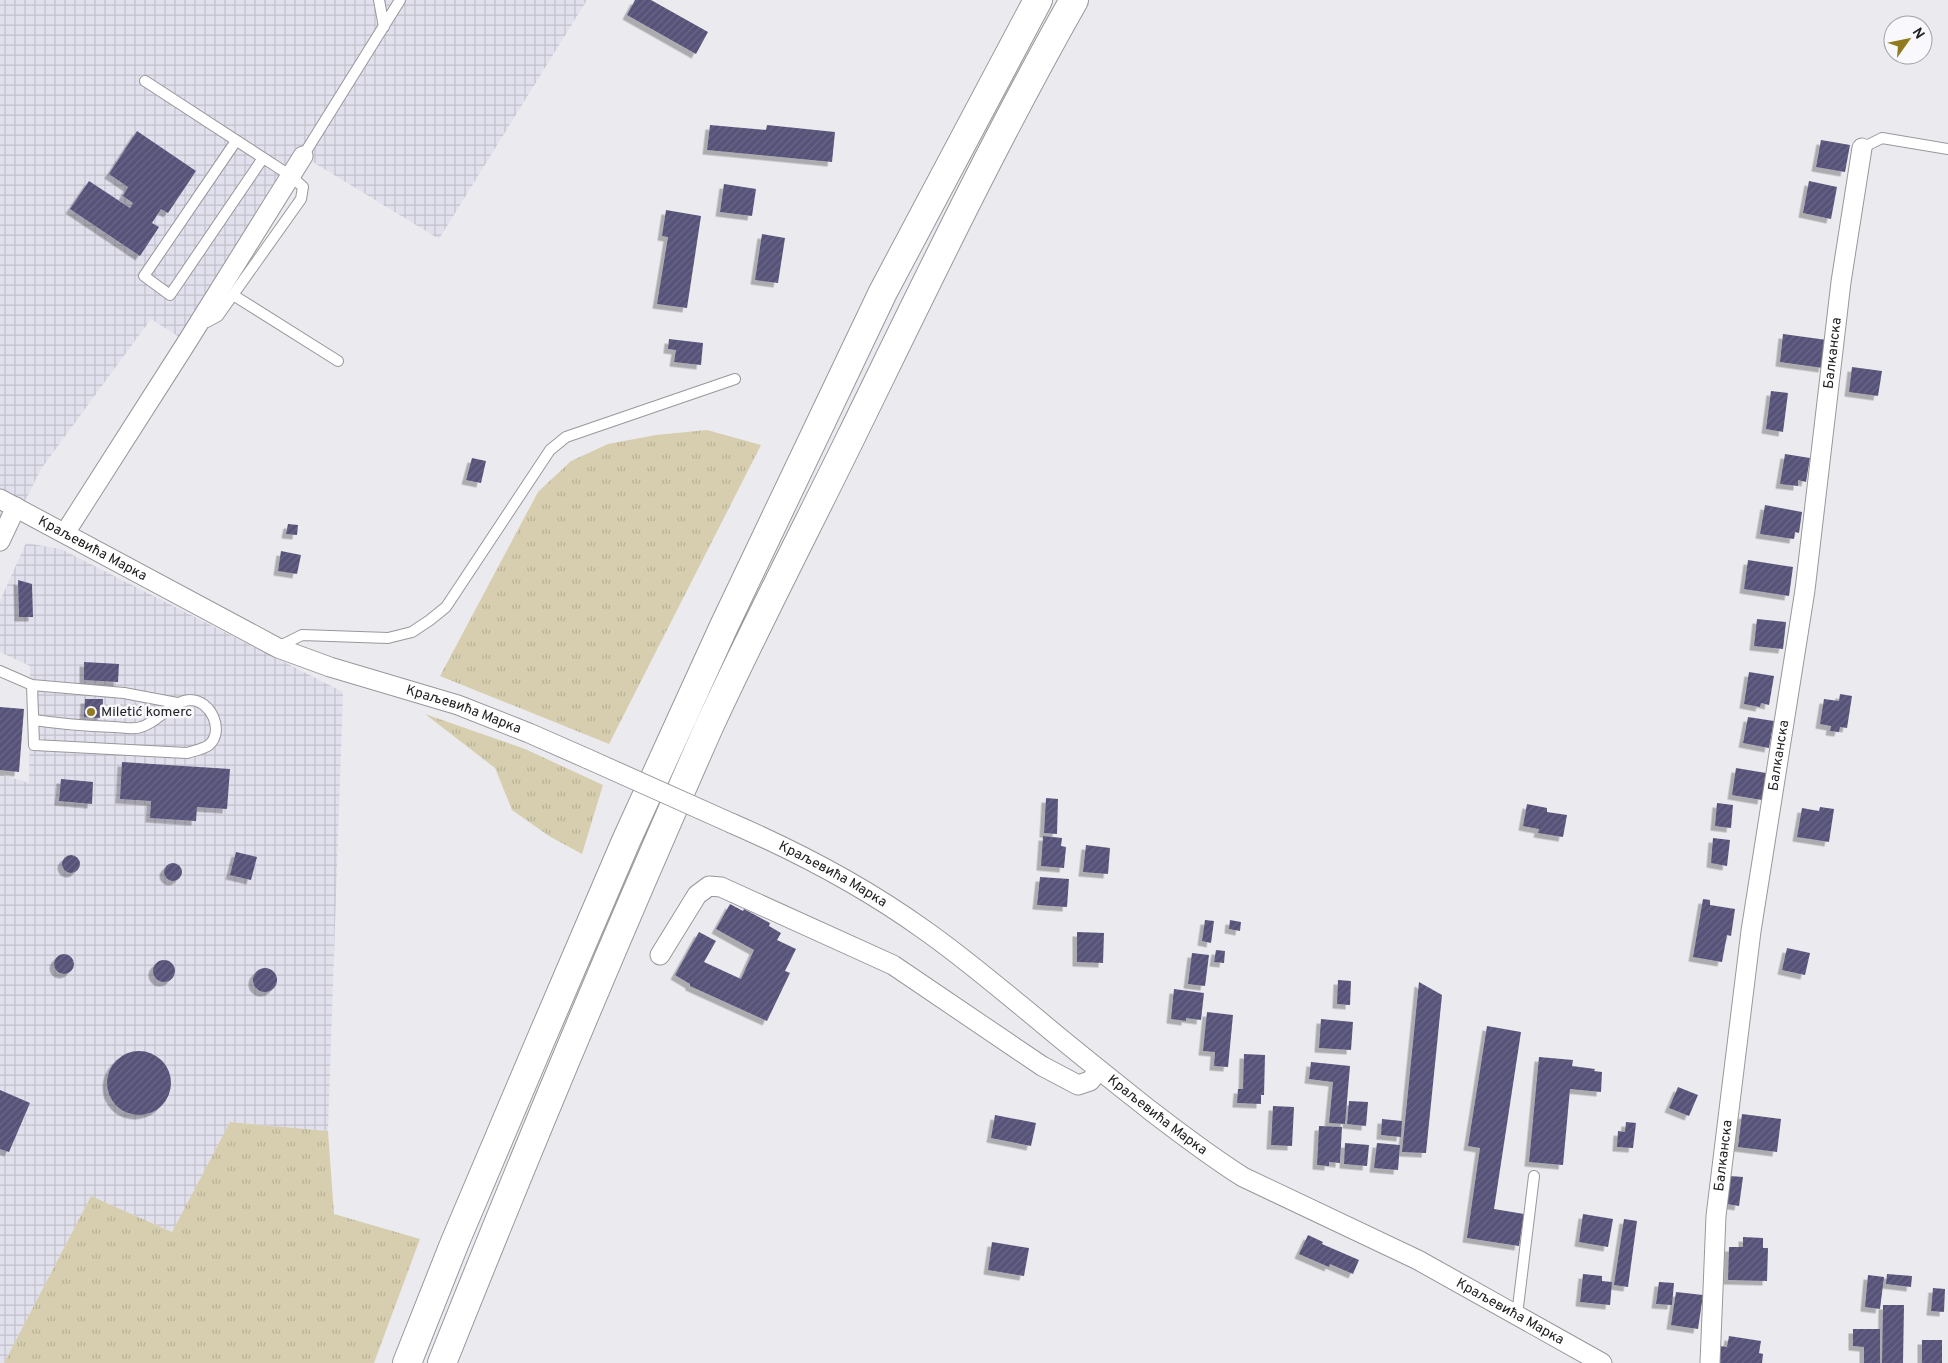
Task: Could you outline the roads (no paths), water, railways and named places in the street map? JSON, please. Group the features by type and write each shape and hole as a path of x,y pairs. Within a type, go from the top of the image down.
{"highway":[{"path":"407,1363 455,1242 554,1008 626,842 724,626 883,292 1038,0"},
{"path":"442,1363 574,1038 710,727 764,612 966,202 1074,0"}],"street":[{"name":"Балканска","path":"1710,1363 1716,1216 1750,941 1805,590 1841,282 1862,148"},
{"path":"64,534 303,156"},
{"path":"0,541 8,503"},
{"name":"Краљевића Марка","path":"8,503 278,648 330,667 458,705 529,733 781,845 827,869 924,929 973,966 1099,1070 1188,1140 1243,1177 1418,1260 1602,1363"},
{"path":"660,956 697,894 709,886 721,887 893,965 1042,1066 1078,1085 1090,1081 1099,1070"}],"lane":[{"path":"379,0 384,27"},
{"path":"303,156 400,0"},
{"path":"145,82 291,176 303,187 301,199 218,316 207,322 201,320"},
{"path":"1862,148 1882,138 1948,149"},
{"path":"236,140 144,276 170,294 263,158"},
{"path":"233,295 338,361"},
{"path":"278,648 302,635 388,638 412,632 446,607 550,450 566,437 734,379"},
{"path":"0,671 32,685 124,693 178,703"},
{"path":"32,685 34,746 187,753 208,746 214,737 216,729 215,719 207,707 199,702 190,700 178,703 152,723 139,728 71,725 34,720"},
{"path":"1517,1315 1534,1176"}],"place":[{"name":"Miletić komerc","path":"91,712"}]}
